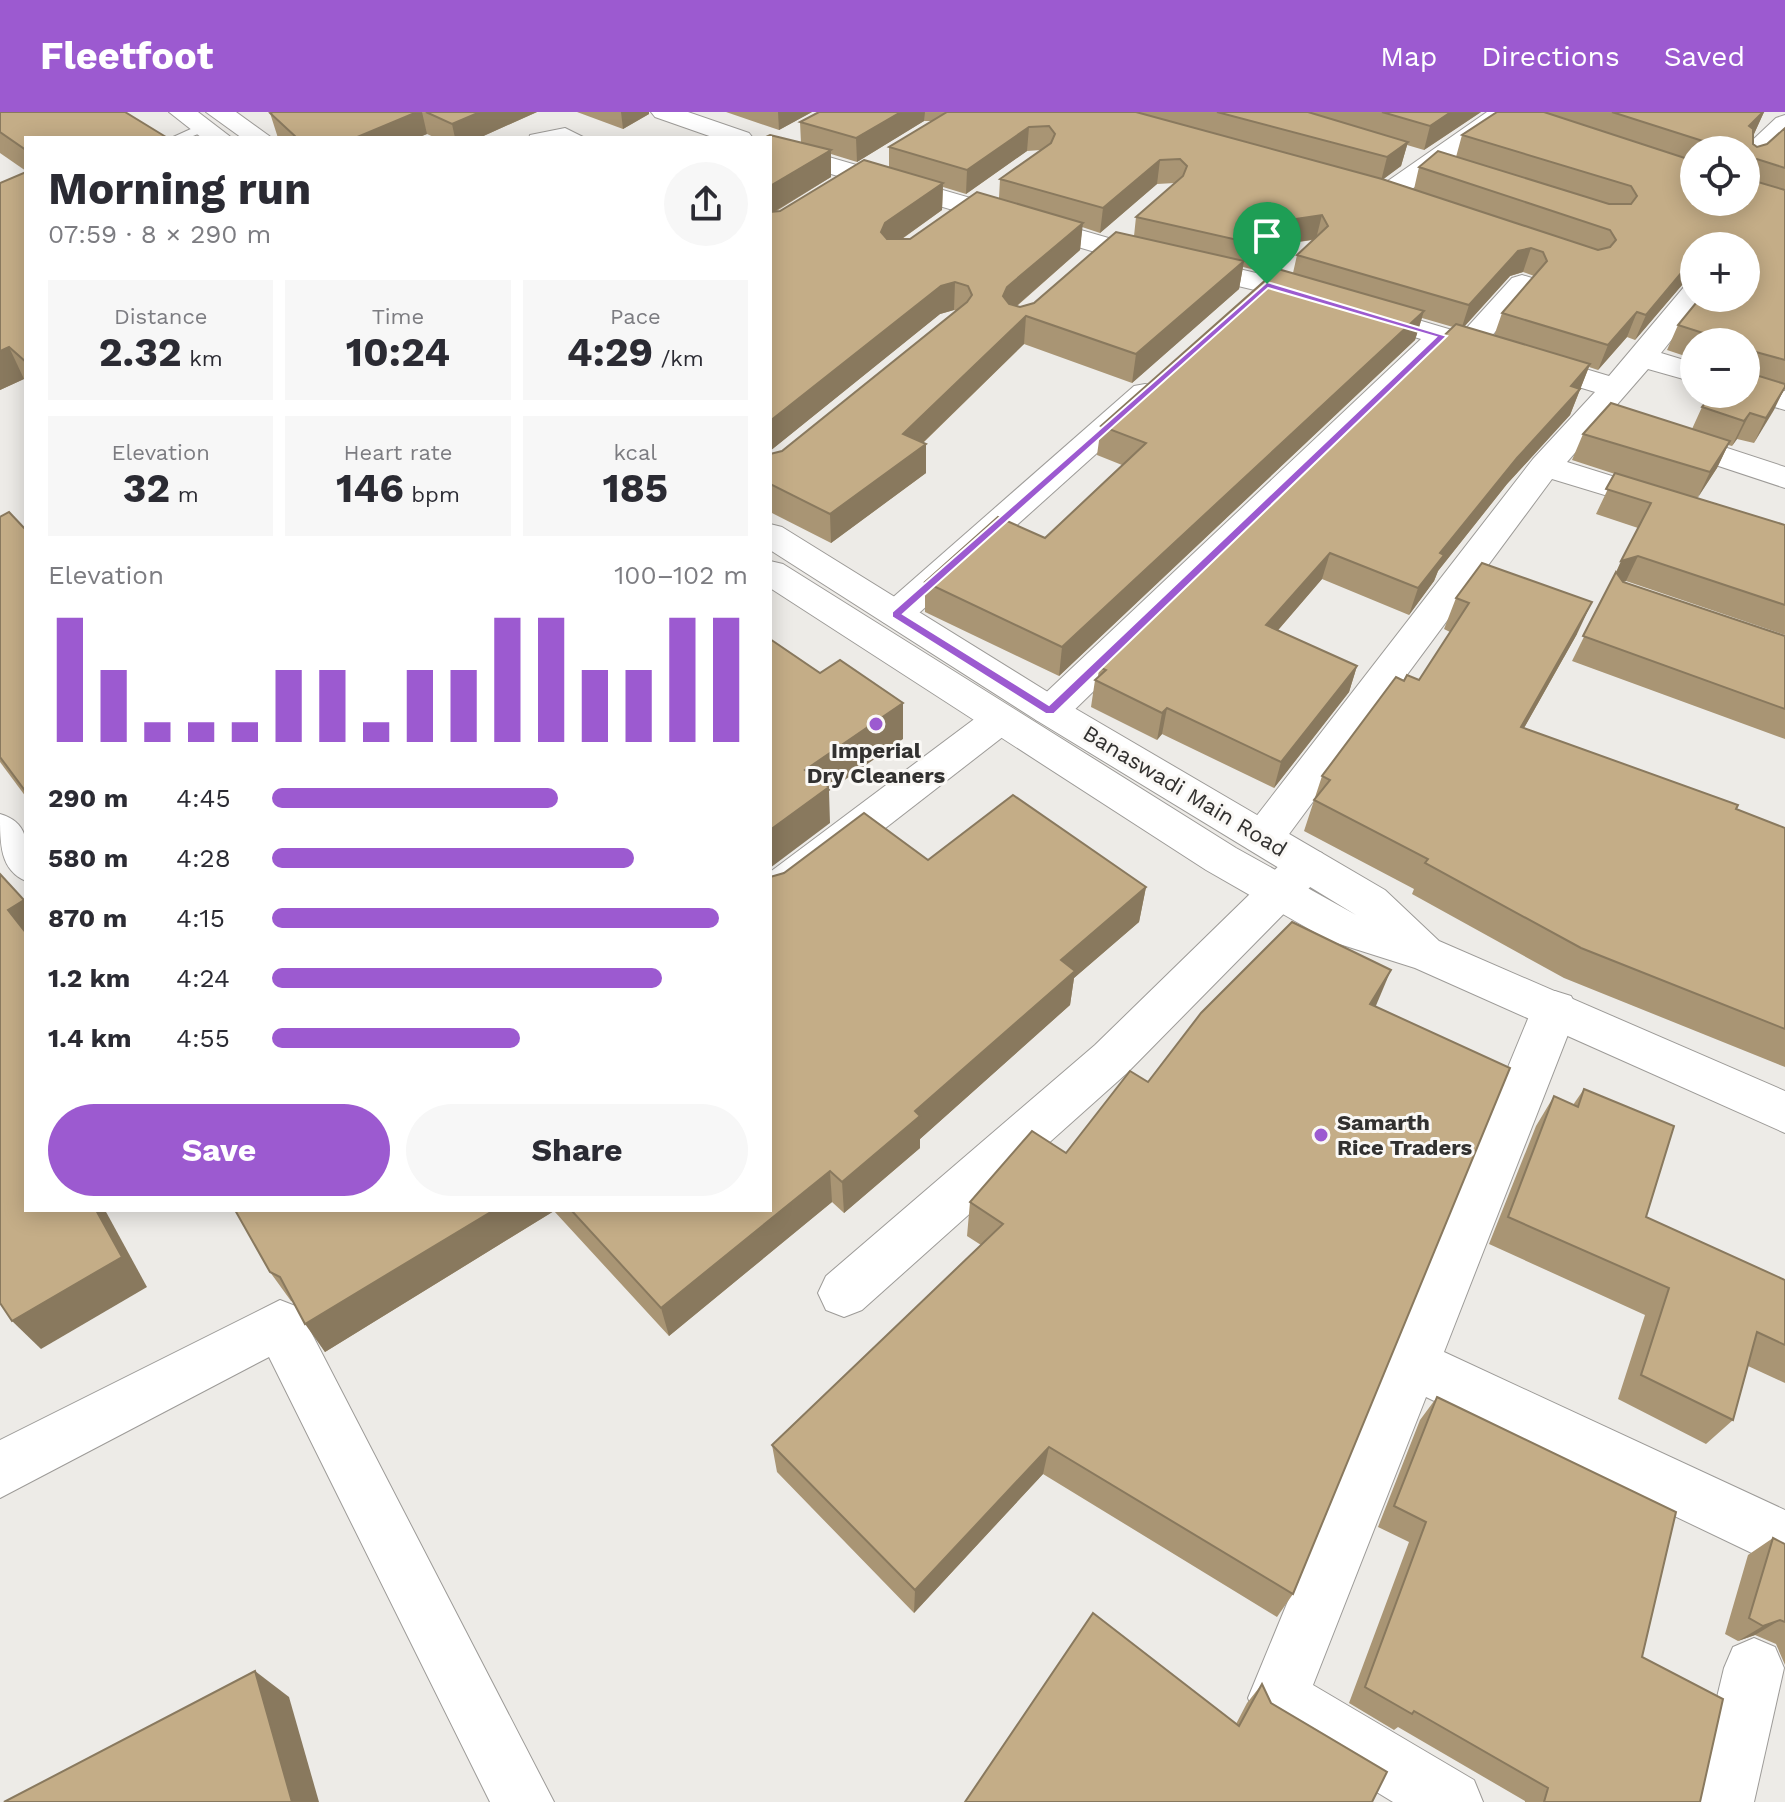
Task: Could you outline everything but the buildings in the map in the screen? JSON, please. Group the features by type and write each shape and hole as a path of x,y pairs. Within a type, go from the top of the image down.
{"street":[{"path":"182,112 214,126 252,136"},
{"path":"664,112 734,136"},
{"path":"1387,194 1502,112 1532,123"},
{"path":"1760,147 1785,123"},
{"path":"772,148 798,134"},
{"path":"772,149 873,167 969,208 1105,246 1266,285 1616,388"},
{"path":"1398,153 1456,171"},
{"path":"835,190 873,167"},
{"path":"1312,173 1416,203"},
{"path":"1050,711 1455,340 1522,284"},
{"path":"1617,422 1616,388 1680,311"},
{"path":"1643,357 1680,369"},
{"path":"896,614 1162,377"},
{"path":"1760,393 1785,401"},
{"path":"1263,838 1545,466 1617,422 1785,478"},
{"path":"1545,466 1695,512"},
{"name":"Banaswadi Main Road","path":"772,536 1050,711 1263,838 1292,878 1345,929 1429,955 1785,1113"},
{"name":"Banaswadi Main Road","path":"772,573 1221,859 1292,878"},
{"path":"772,893 999,720"},
{"path":"0,829 24,862"},
{"path":"844,1293 1111,1059 1292,878"},
{"path":"1452,1802 1278,1698 1555,1009"},
{"path":"0,1470 280,1324 523,1802"},
{"path":"1412,1364 1785,1540"},
{"path":"1723,1802 1754,1668"}],"lane":[{"path":"183,136 214,126"},
{"path":"545,136 565,132 574,136"}],"place":[{"name":"Imperial Dry Cleaners","path":"876,724"},
{"name":"Samarth Rice Traders","path":"1321,1135"}],"route":[{"path":"1267,284 1442,336 1050,711 896,614 1118,416 1267,284"}]}
